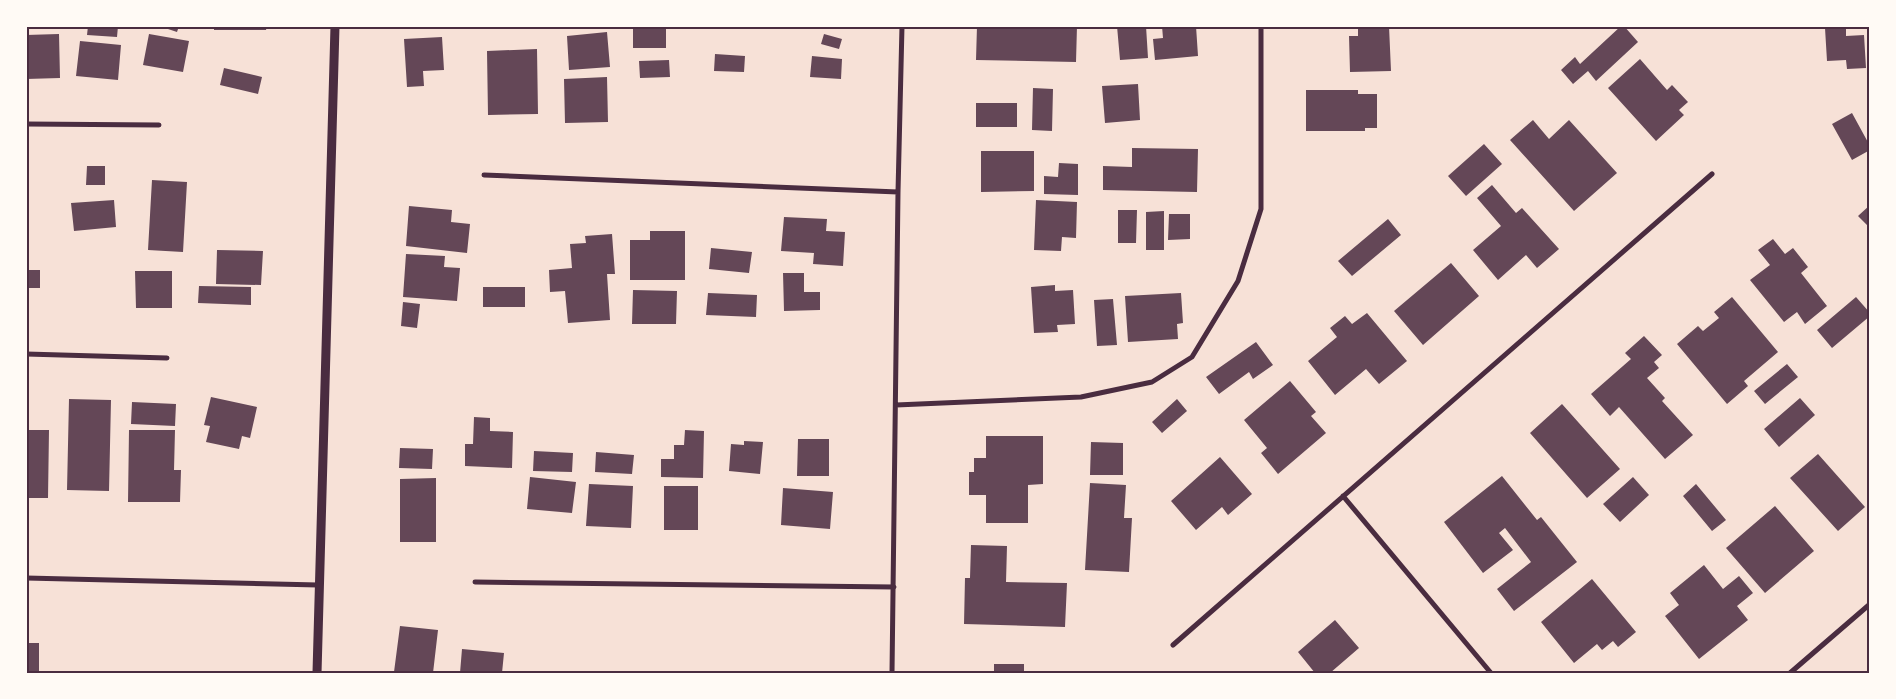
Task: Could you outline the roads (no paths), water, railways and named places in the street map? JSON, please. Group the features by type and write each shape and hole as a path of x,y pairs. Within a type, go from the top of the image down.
{"street":[{"path":"316,673 335,26"},
{"path":"892,673 902,26"},
{"path":"896,405 1081,397 1152,382 1192,357 1238,281 1261,209 1261,26"},
{"path":"26,124 159,125"},
{"path":"1172,645 1712,174"},
{"path":"484,175 898,192"},
{"path":"26,354 167,358"},
{"path":"1343,496 1491,673"},
{"path":"26,578 318,585"},
{"path":"475,582 894,587"},
{"path":"1790,673 1870,604"}]}
